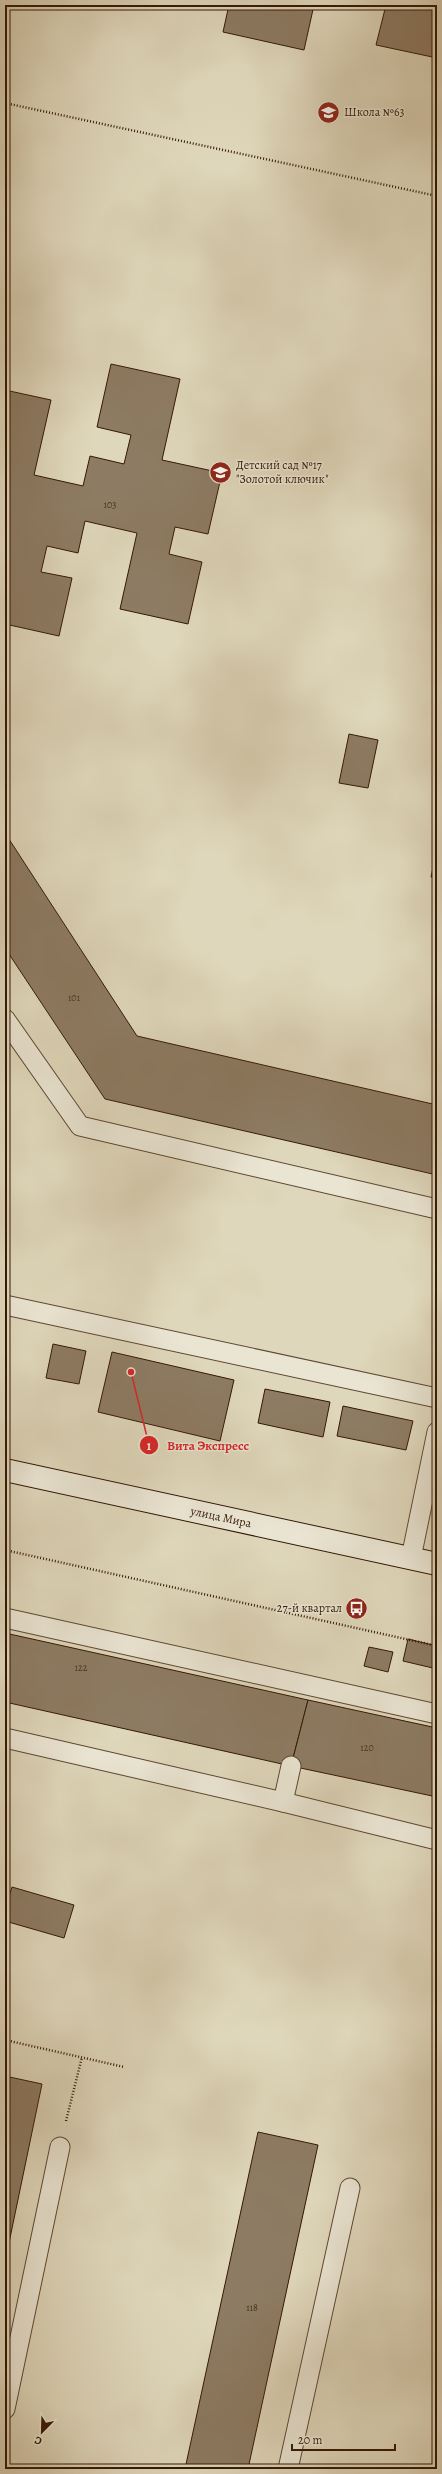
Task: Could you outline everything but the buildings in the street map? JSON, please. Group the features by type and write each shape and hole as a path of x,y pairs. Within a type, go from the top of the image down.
{"main road":[{"name":"улица Мира","path":"5,1470 437,1564"}],"lane":[{"path":"5,1019 80,1126 437,1209"},
{"path":"5,1306 437,1398"},
{"path":"411,1558 437,1432"},
{"path":"5,1618 309,1693 437,1714"},
{"path":"5,1738 283,1802 437,1840"},
{"path":"283,1802 291,1766"},
{"path":"5,2409 60,2147"},
{"path":"288,2469 350,2188"}],"path":[{"path":"5,103 437,196"},
{"path":"5,1550 437,1646"},
{"path":"5,2040 124,2067"},
{"path":"60,2147 82,2057"}],"place":[{"name":"Школа №63","path":"329,112"},
{"name":"Детский сад №17 \"Золотой ключик\"","path":"221,472"},
{"name":"Вита Экспресс","path":"131,1372"},
{"name":"27-й квартал","path":"357,1608"}]}
